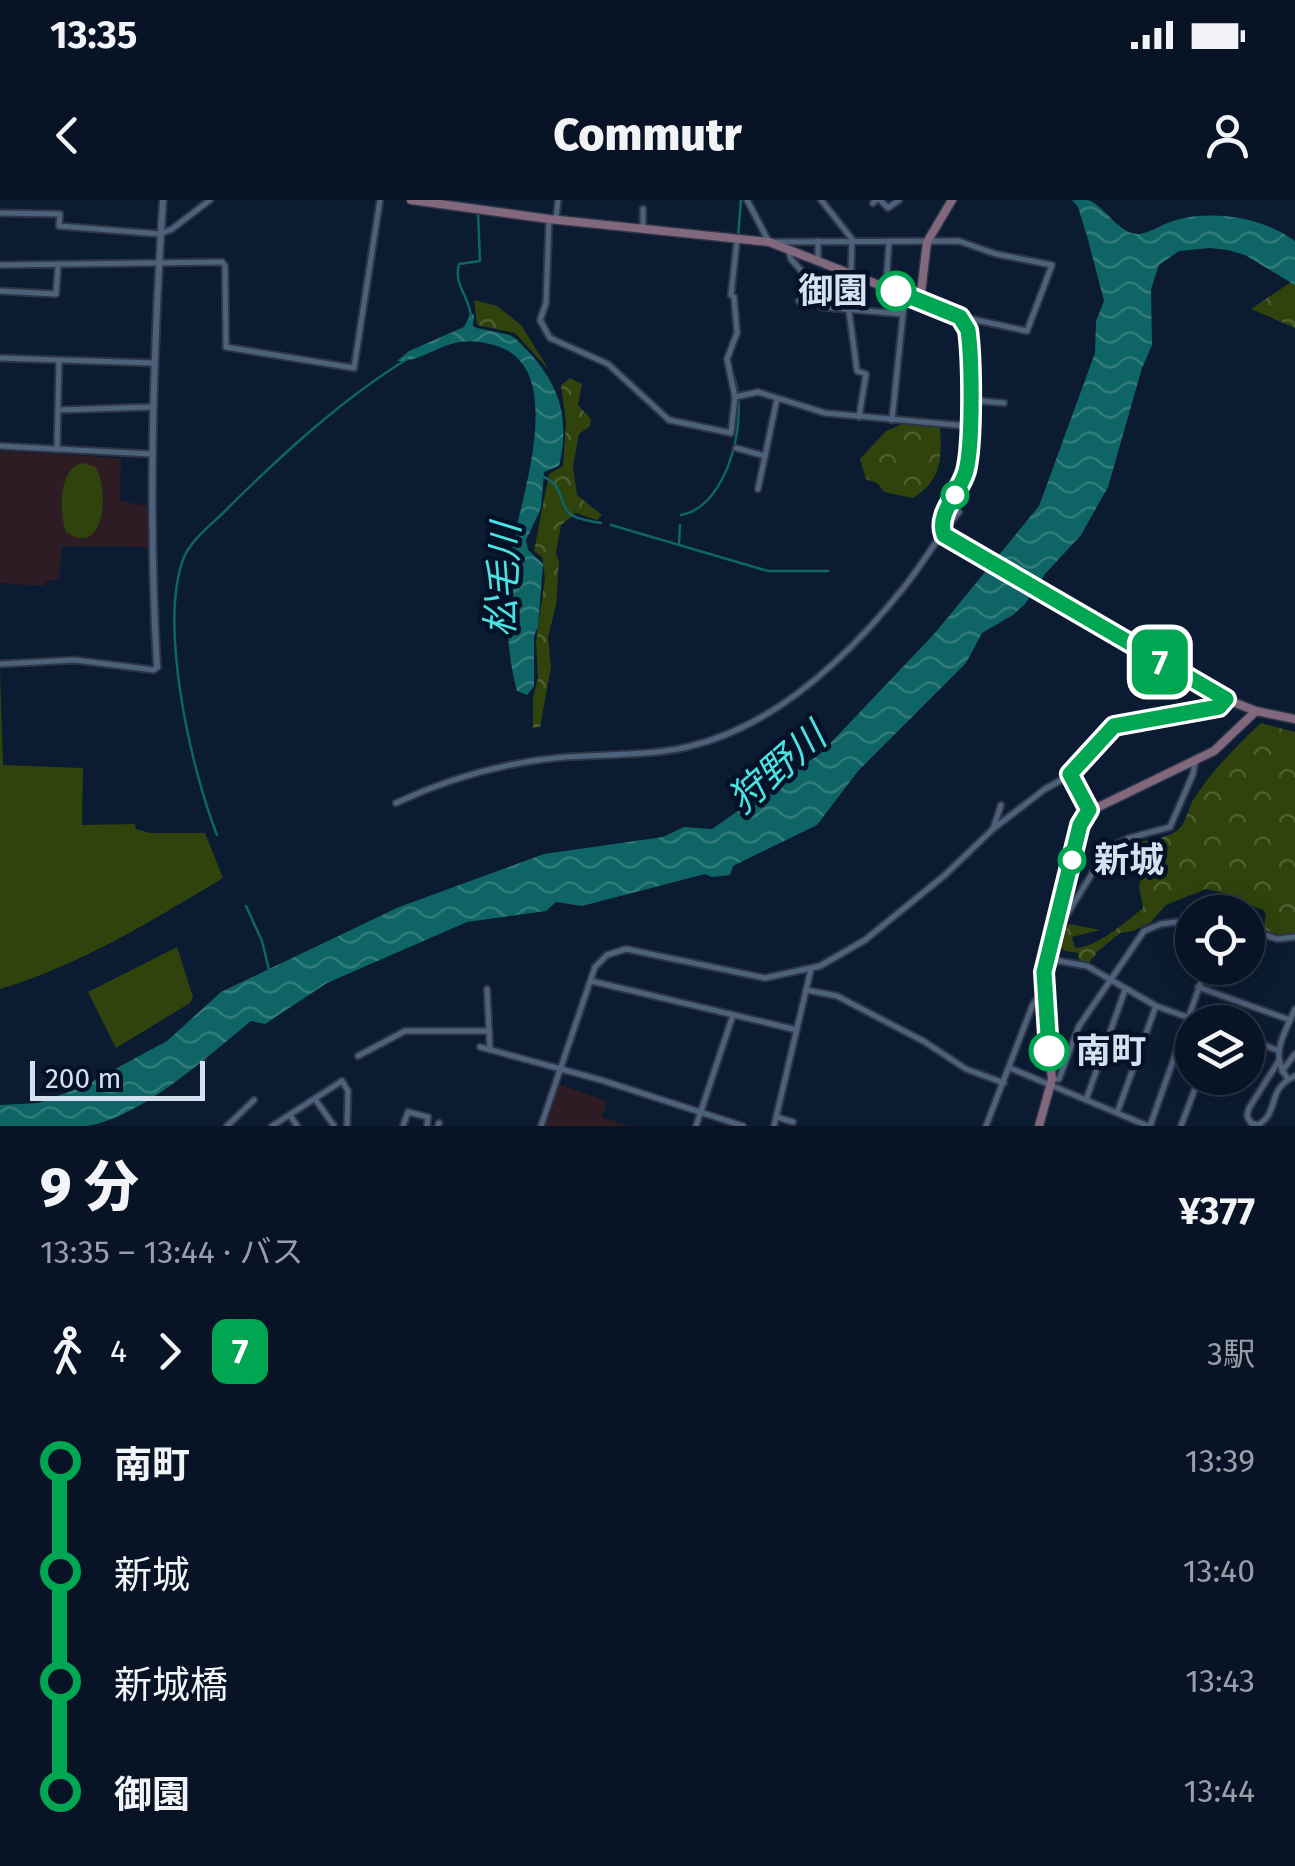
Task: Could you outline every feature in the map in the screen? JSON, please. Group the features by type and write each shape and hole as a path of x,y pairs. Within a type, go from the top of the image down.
{"main road":[{"path":"410,200 552,220 769,242 960,317 969,337 965,474 942,518 944,535 1226,699 1295,719"},
{"path":"920,301 927,242 952,200"},
{"path":"1039,1126 1051,1082 1043,997 1046,959 1080,825 1089,810 1222,746 1256,710"}],"street":[{"path":"0,664 75,660 154,670 158,667 152,588 151,407 163,200"},
{"path":"0,212 60,214 60,226 160,234 210,200"},
{"path":"0,266 222,262 226,266 226,347 354,368 380,200"},
{"path":"558,200 552,220 546,303 540,320 550,338 603,360 673,422 731,433 735,397 728,358 737,334 734,297 730,295 738,237"},
{"path":"748,200 769,242 959,241 996,254 1052,265 1027,331 960,317"},
{"path":"821,200 852,240 851,273"},
{"path":"876,201 888,208 899,200"},
{"path":"643,209 643,228"},
{"path":"818,241 818,260"},
{"path":"886,287 889,241"},
{"path":"788,249 791,259 812,283 821,307 903,314"},
{"path":"0,291 56,294 58,267"},
{"path":"892,421 906,295"},
{"path":"799,301 818,299"},
{"path":"849,311 857,371 866,374 859,417"},
{"path":"0,358 152,363"},
{"path":"56,448 59,361"},
{"path":"735,397 758,392 825,413 968,426"},
{"path":"758,489 777,398"},
{"path":"969,400 1004,403"},
{"path":"58,410 151,407"},
{"path":"0,446 152,454"},
{"path":"736,448 765,456"},
{"path":"396,803 456,779 530,761 690,746 755,721 834,663 903,589 959,512"},
{"path":"540,1126 590,980 602,958 626,949 756,977 811,969 865,940 945,875 993,829 1070,774 1114,726 1219,707 1226,699"},
{"path":"1056,924 1063,920 1105,850 1129,838 1170,827 1194,774 1195,762"},
{"path":"1070,774 1089,810"},
{"path":"993,829 1001,805"},
{"path":"1051,1082 1059,1079 1079,1026 1148,928 1175,923"},
{"path":"1265,935 1277,939 1295,937"},
{"path":"1046,959 1087,966 1175,1013"},
{"path":"774,1126 811,969"},
{"path":"590,980 797,1030"},
{"path":"1192,1005 1198,987 1290,1020"},
{"path":"488,989 490,1050"},
{"path":"806,990 838,996 966,1069 1004,1084"},
{"path":"1086,1100 1126,990"},
{"path":"986,1126 1033,1004 1043,997"},
{"path":"1117,1113 1156,1006"},
{"path":"1278,1062 1248,1108 1253,1126 1266,1120 1278,1087 1292,1077 1282,1071 1277,1050 1295,1009"},
{"path":"696,1126 733,1014"},
{"path":"358,1056 406,1031 490,1031"},
{"path":"1265,1046 1277,1050"},
{"path":"480,1047 562,1068 743,1126"},
{"path":"1010,1068 1149,1126 1175,1052"},
{"path":"1282,1071 1295,1054"},
{"path":"272,1126 342,1081 348,1091 347,1126"},
{"path":"1180,1126 1192,1095"},
{"path":"315,1099 334,1126"},
{"path":"226,1126 254,1100"},
{"path":"404,1126 408,1112 428,1117 427,1126"},
{"path":"290,1115 297,1126"},
{"path":"777,1116 793,1122"}],"shaded area":[{"path":"0,451 121,458 120,501 147,506 148,547 62,546 59,580 48,580 43,586 0,583"},
{"path":"558,1084 607,1101 602,1117 630,1126 544,1126"}],"green space":[{"path":"1291,282 1295,285 1295,328 1251,309"},
{"path":"474,300 497,306 521,325 549,370 515,333 477,325"},
{"path":"570,378 582,384 578,405 591,419 590,426 579,434 573,467 577,495 602,515 597,520 576,513 561,525 556,553 556,605 548,637 551,667 540,727 533,728 538,678 536,642 545,578 542,557 534,551 549,474 563,466 566,423 561,385"},
{"path":"907,422 940,427 941,449 935,476 913,498 884,492 877,483 866,479 860,459 886,431"},
{"path":"83,463 95,467 100,477 103,504 96,529 79,538 66,532 62,492 69,473"},
{"path":"0,669 3,765 83,768 82,825 135,824 136,829 150,833 205,833 223,878 87,955 0,989"},
{"path":"1261,723 1295,732 1295,933 1265,932 1265,895 1233,895 1206,889 1191,895 1175,895 1175,901 1166,905 1151,922 1120,933 1088,964 1079,960 1078,953 1065,951 1057,944 1069,924 1100,930 1072,937 1075,948 1084,947 1143,908 1139,886 1144,867 1130,848 1134,843 1179,829 1193,800 1233,750"},
{"path":"177,947 193,997 190,1003 116,1048 88,992"}],"water":[{"path":"1072,200 1094,203 1125,230 1139,234 1176,220 1206,216 1268,226 1295,241 1295,285 1245,255 1228,250 1179,251 1159,265 1151,289 1152,345 1108,487 1081,535 1045,574 1025,604 982,633 966,663 858,771 817,825 733,866 730,875 705,874 582,906 556,902 546,911 467,922 327,983 265,1024 251,1021 152,1098 108,1121 87,1126 0,1126 0,1105 38,1103 82,1087 167,1041 221,992 399,907 544,854 663,837 684,827 712,829 821,753 935,633 1039,506 1095,353 1096,321 1104,301 1078,207"},
{"path":"474,314 473,326 510,335 530,353 551,382 562,412 559,466 544,472 541,508 526,540 528,550 543,564 534,636 534,686 527,695 517,691 508,621 512,548 534,437 531,380 518,359 497,346 480,342 465,341 397,361 409,351 464,327"}],"waterway":[{"path":"734,288 741,200"},
{"path":"471,317 458,271 459,264 480,261 478,213"},
{"path":"725,361 732,340"},
{"path":"217,835 188,736 176,657 177,585 184,557 202,532 289,450 358,392 407,359"},
{"path":"681,515 698,508 712,495 732,456 739,410 732,371"},
{"path":"542,476 558,489 570,514 601,523"},
{"path":"611,525 768,571 828,571"},
{"path":"679,543 680,525"},
{"path":"246,906 262,941 269,970"}],"bus line":[{"name":"7","path":"896,291 960,317 968,330 968,462 942,518 944,535 1226,699 1219,707 1114,726 1070,774 1089,810 1080,825 1044,972 1042,989 1049,1051"}],"place":[{"name":"御園","path":"896,291"},
{"name":"新城","path":"1072,860"},
{"name":"南町","path":"1049,1051"}],"water label":[{"name":"松毛川","path":"503,580"},
{"name":"狩野川","path":"777,768"}]}
